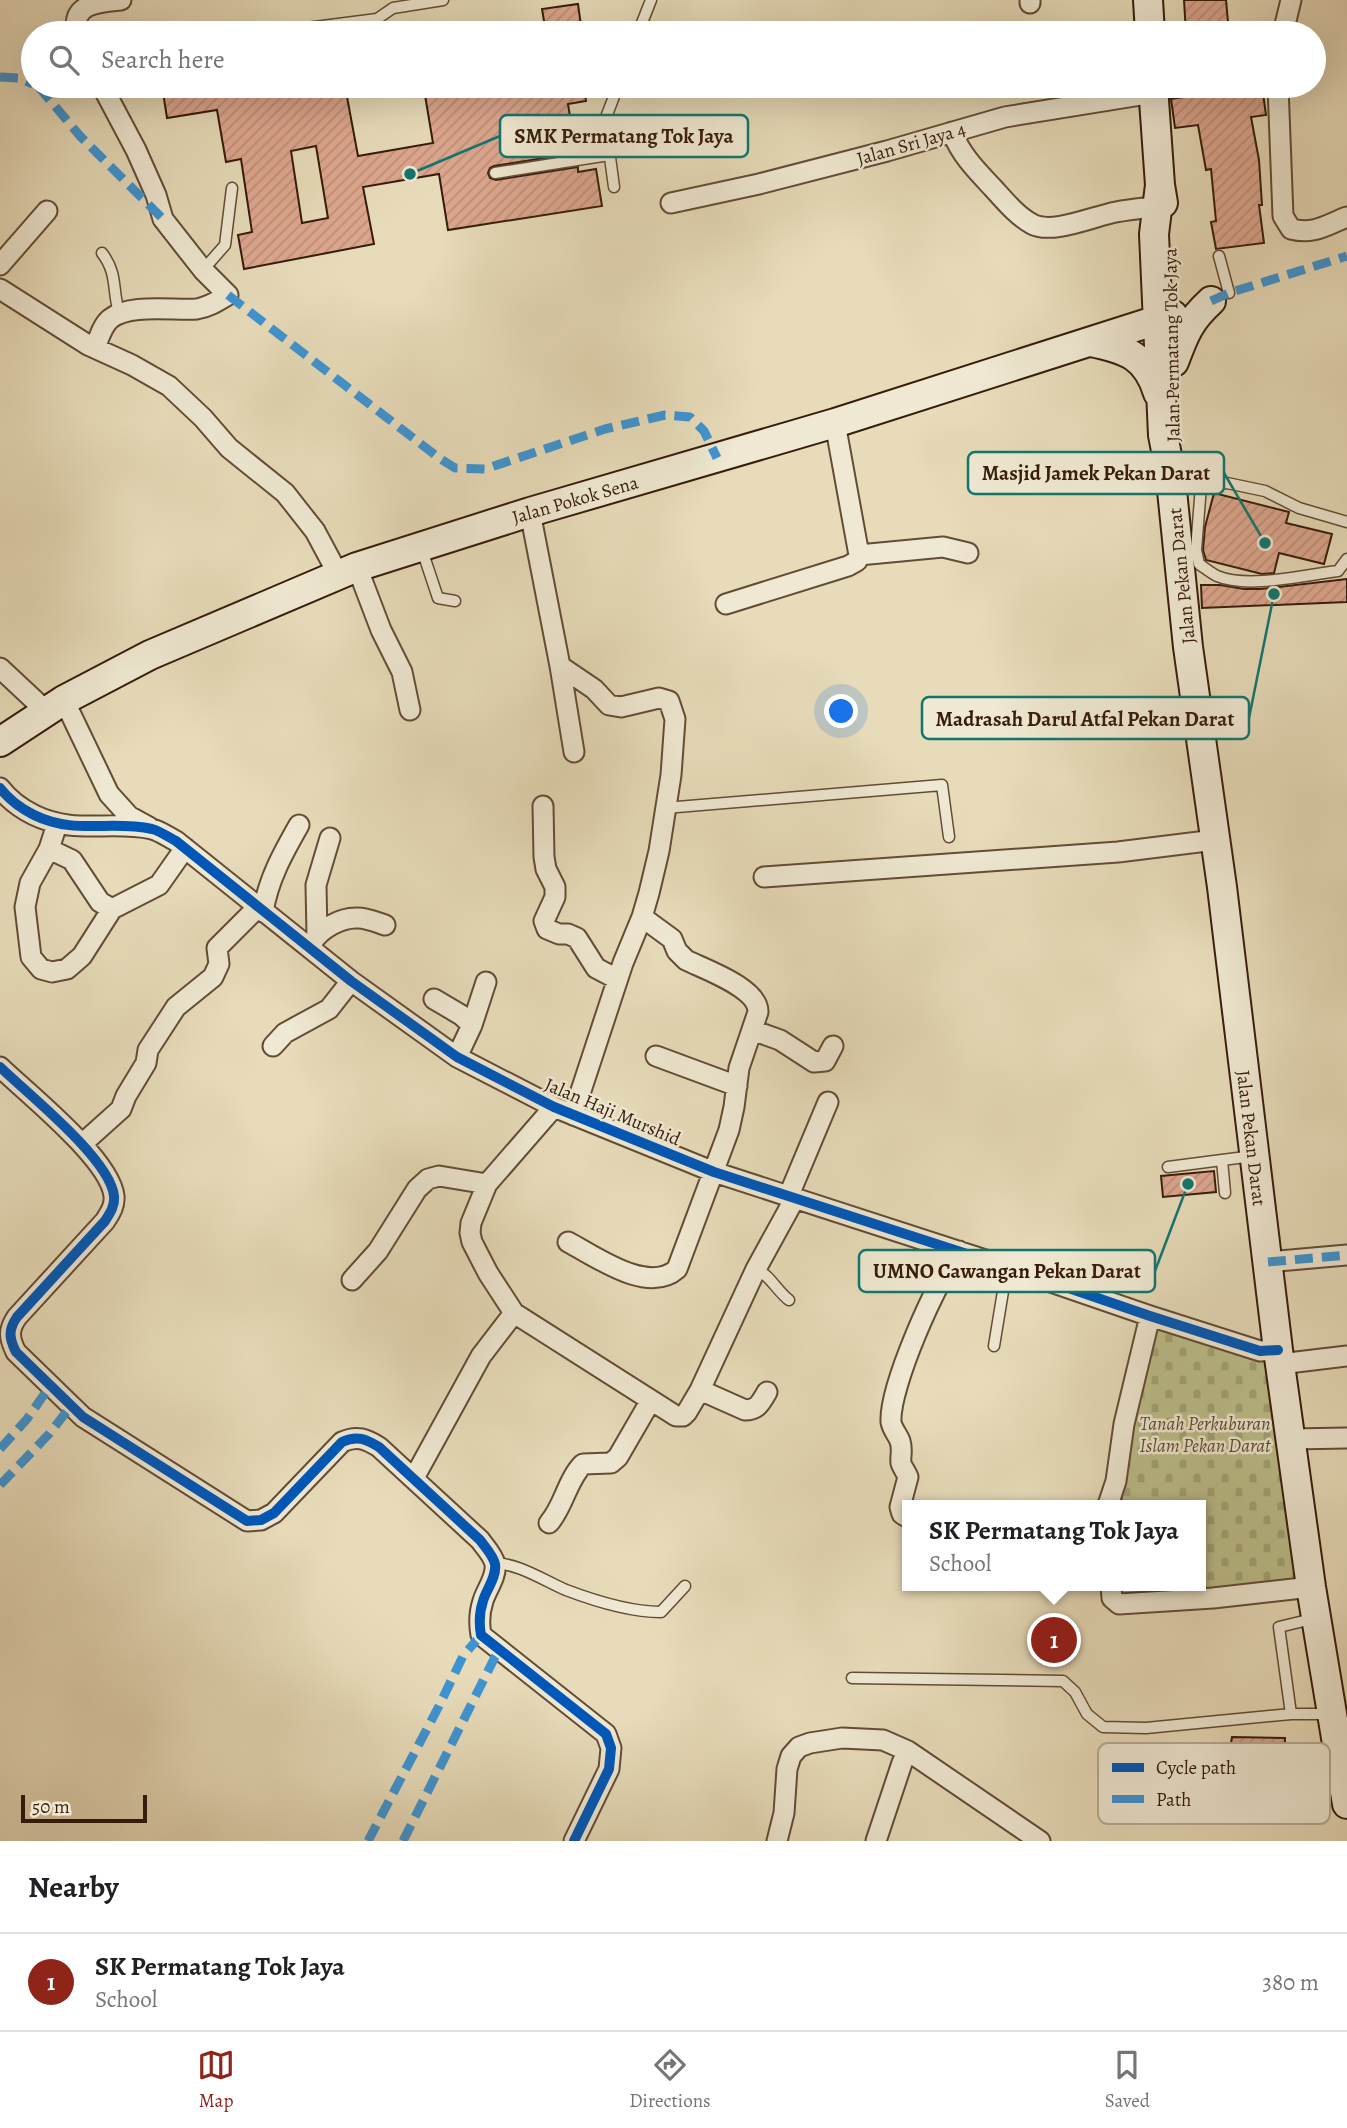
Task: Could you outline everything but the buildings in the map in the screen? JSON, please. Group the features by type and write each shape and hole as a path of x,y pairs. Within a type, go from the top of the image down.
{"main road":[{"path":"1148,0 1149,21"},
{"name":"Jalan Permatang Tok Jaya","path":"1154,98 1161,200 1169,235 1161,402 1163,435 1171,480"},
{"path":"1174,362 1195,316 1220,297"},
{"name":"Jalan Permatang Tok Jaya","path":"1165,318 1174,362 1175,434 1171,480"},
{"name":"Jalan Pokok Sena","path":"0,742 55,706 150,655 348,570 530,512 835,423 1165,318"},
{"path":"1091,342 1116,347 1135,356 1146,367 1161,402"},
{"name":"Jalan Pekan Darat","path":"1171,480 1187,551 1188,647 1215,840 1279,1357 1311,1587 1347,1804"}],"street":[{"path":"76,21 80,12 96,2 121,0"},
{"path":"1286,21 1291,0"},
{"path":"95,348 108,320 119,313 165,307 200,309 228,295 203,270 163,219 156,195 136,150 108,98"},
{"name":"Jalan Sri Jaya 4","path":"671,203 759,184 1005,117 1105,98"},
{"path":"1278,98 1283,216 1291,229 1303,232 1317,230 1347,217"},
{"path":"952,132 968,163 1019,215 1035,226 1053,228 1070,225 1161,200"},
{"path":"0,265 47,211"},
{"path":"0,289 95,348 169,386 203,418 229,448 285,493 348,570 402,672 410,709"},
{"path":"1165,318 1220,297"},
{"path":"726,604 857,561 859,555 835,423"},
{"path":"530,512 574,752"},
{"path":"859,555 943,547 968,554"},
{"path":"560,666 594,689 609,705 621,707 659,698 668,701 675,719 671,775 659,851 642,917 617,979 573,1115"},
{"path":"0,668 55,706 109,794 129,816 154,829"},
{"name":"Jalan Haji Murshid","path":"0,788 13,803 24,810 57,824 73,827 154,829 185,848 260,910 313,941 351,981 457,1057 554,1107 714,1172 959,1251 1150,1317 1279,1357 1347,1356"},
{"path":"543,806 544,857 546,869 555,887 555,897 544,921 547,929 576,938 596,968 617,979"},
{"path":"57,824 49,849 30,883 25,907 31,957 41,968 52,972 67,970 82,956 112,909 159,885 185,848"},
{"path":"82,1144 121,1109 146,1063 148,1050 176,1007 213,977 219,964 217,948 260,910 280,857 299,825"},
{"path":"313,941 316,885 330,838"},
{"path":"764,877 1118,852 1215,840"},
{"path":"49,849 72,860 100,902 112,909"},
{"path":"313,941 338,921 358,917 385,925"},
{"path":"568,1242 629,1274 647,1278 670,1276 677,1269 729,1130 739,1068 758,1005 750,994 686,960 677,951 672,939 642,917"},
{"path":"273,1046 285,1033 329,1009 351,981"},
{"path":"457,1057 472,1025 486,982"},
{"path":"434,999 472,1025"},
{"path":"752,1030 780,1040 814,1062 825,1061 833,1046"},
{"path":"656,1056 737,1086"},
{"path":"0,1068 82,1144 105,1172 114,1196 113,1210 105,1221 10,1328 10,1340 16,1352 83,1417 247,1521 261,1520 274,1513 337,1445 354,1438 367,1440 418,1471 491,1553 495,1564 494,1574 480,1616 481,1635 606,1734 611,1748 610,1769 574,1841"},
{"path":"554,1107 487,1184 471,1223 470,1233 480,1260 513,1313 679,1417 687,1412 700,1390 792,1197 828,1102"},
{"path":"352,1280 377,1251 417,1189 428,1179 439,1176 487,1184"},
{"path":"902,1514 900,1507 908,1477 902,1466 903,1452 891,1421 897,1385 948,1265 959,1251"},
{"path":"1268,1262 1347,1255"},
{"path":"418,1471 481,1356 513,1313"},
{"path":"1110,1500 1116,1481 1124,1424 1150,1317"},
{"path":"700,1390 745,1410 753,1410 758,1406 766,1392"},
{"path":"548,1523 562,1504 577,1470 583,1464 611,1463 618,1457 651,1400"},
{"path":"1292,1439 1347,1438"},
{"path":"1111,1591 1112,1598 1118,1604 1213,1598 1311,1587"},
{"path":"777,1841 784,1813 787,1769 791,1756 799,1747 819,1740 868,1739 883,1740 908,1751 1040,1841"},
{"path":"876,1841 908,1751"}],"lane":[{"path":"361,21 377,19 393,8 443,0"},
{"path":"643,21 651,0"},
{"path":"613,98 604,120 614,187"},
{"path":"495,173 608,155"},
{"path":"203,270 225,245 232,188"},
{"path":"102,253 113,270 114,295 119,313"},
{"path":"1219,256 1220,297"},
{"path":"1171,480 1201,486 1227,483 1265,491 1299,508 1346,520"},
{"path":"1201,486 1187,551 1199,564 1218,576 1246,581 1277,579 1338,570 1347,559"},
{"path":"421,546 438,598 455,601"},
{"path":"665,808 942,785 949,837"},
{"path":"1168,1167 1254,1156"},
{"path":"1222,1160 1225,1193"},
{"path":"994,1346 1007,1267"},
{"path":"756,1269 763,1272 781,1295 789,1300"},
{"path":"495,1564 515,1567 568,1591 612,1605 649,1612 661,1612 685,1586"},
{"path":"1291,1714 1279,1627 1316,1618"},
{"path":"852,1678 1063,1681 1075,1692 1087,1714 1103,1727 1146,1728 1291,1714 1332,1714"}],"green space":[{"name":"Tanah Perkuburan Islam Pekan Darat","path":"1154,1327 1265,1360 1300,1580 1206,1590 1206,1500 1122,1500 1122,1482"},
{"name":"Tanah Perkuburan Islam Pekan Darat","path":"1121,1591 1191,1591 1122,1598"}],"marked path":[{"path":"0,77 21,79"},
{"path":"48,98 80,136 163,219"},
{"path":"1211,301 1347,256"},
{"path":"228,295 455,468 485,469 605,429 665,415 690,417 704,431 717,458"},
{"path":"1268,1262 1347,1255"},
{"path":"0,1449 27,1419 50,1386"},
{"path":"0,1485 49,1434 70,1407"},
{"path":"368,1841 463,1656 481,1635"},
{"path":"403,1841 499,1649"}],"cycle path":[{"path":"0,788 20,807 49,821 78,826 152,829 176,841 351,981 457,1057 554,1107 714,1172 1260,1351 1278,1350"},
{"path":"0,1067 84,1146 109,1181 114,1196 113,1206 105,1221 17,1317 10,1334 16,1352 83,1417 247,1521 261,1520 274,1513 342,1442 361,1439 379,1447 480,1540 493,1557 495,1569 481,1610 481,1635 606,1734 611,1748 609,1769 574,1841"}],"place":[{"name":"SMK Permatang Tok Jaya","path":"410,174"},
{"name":"Masjid Jamek Pekan Darat","path":"1265,543"},
{"name":"Madrasah Darul Atfal Pekan Darat","path":"1274,594"},
{"name":"UMNO Cawangan Pekan Darat","path":"1188,1184"},
{"name":"SK Permatang Tok Jaya","path":"1054,1640"}]}
